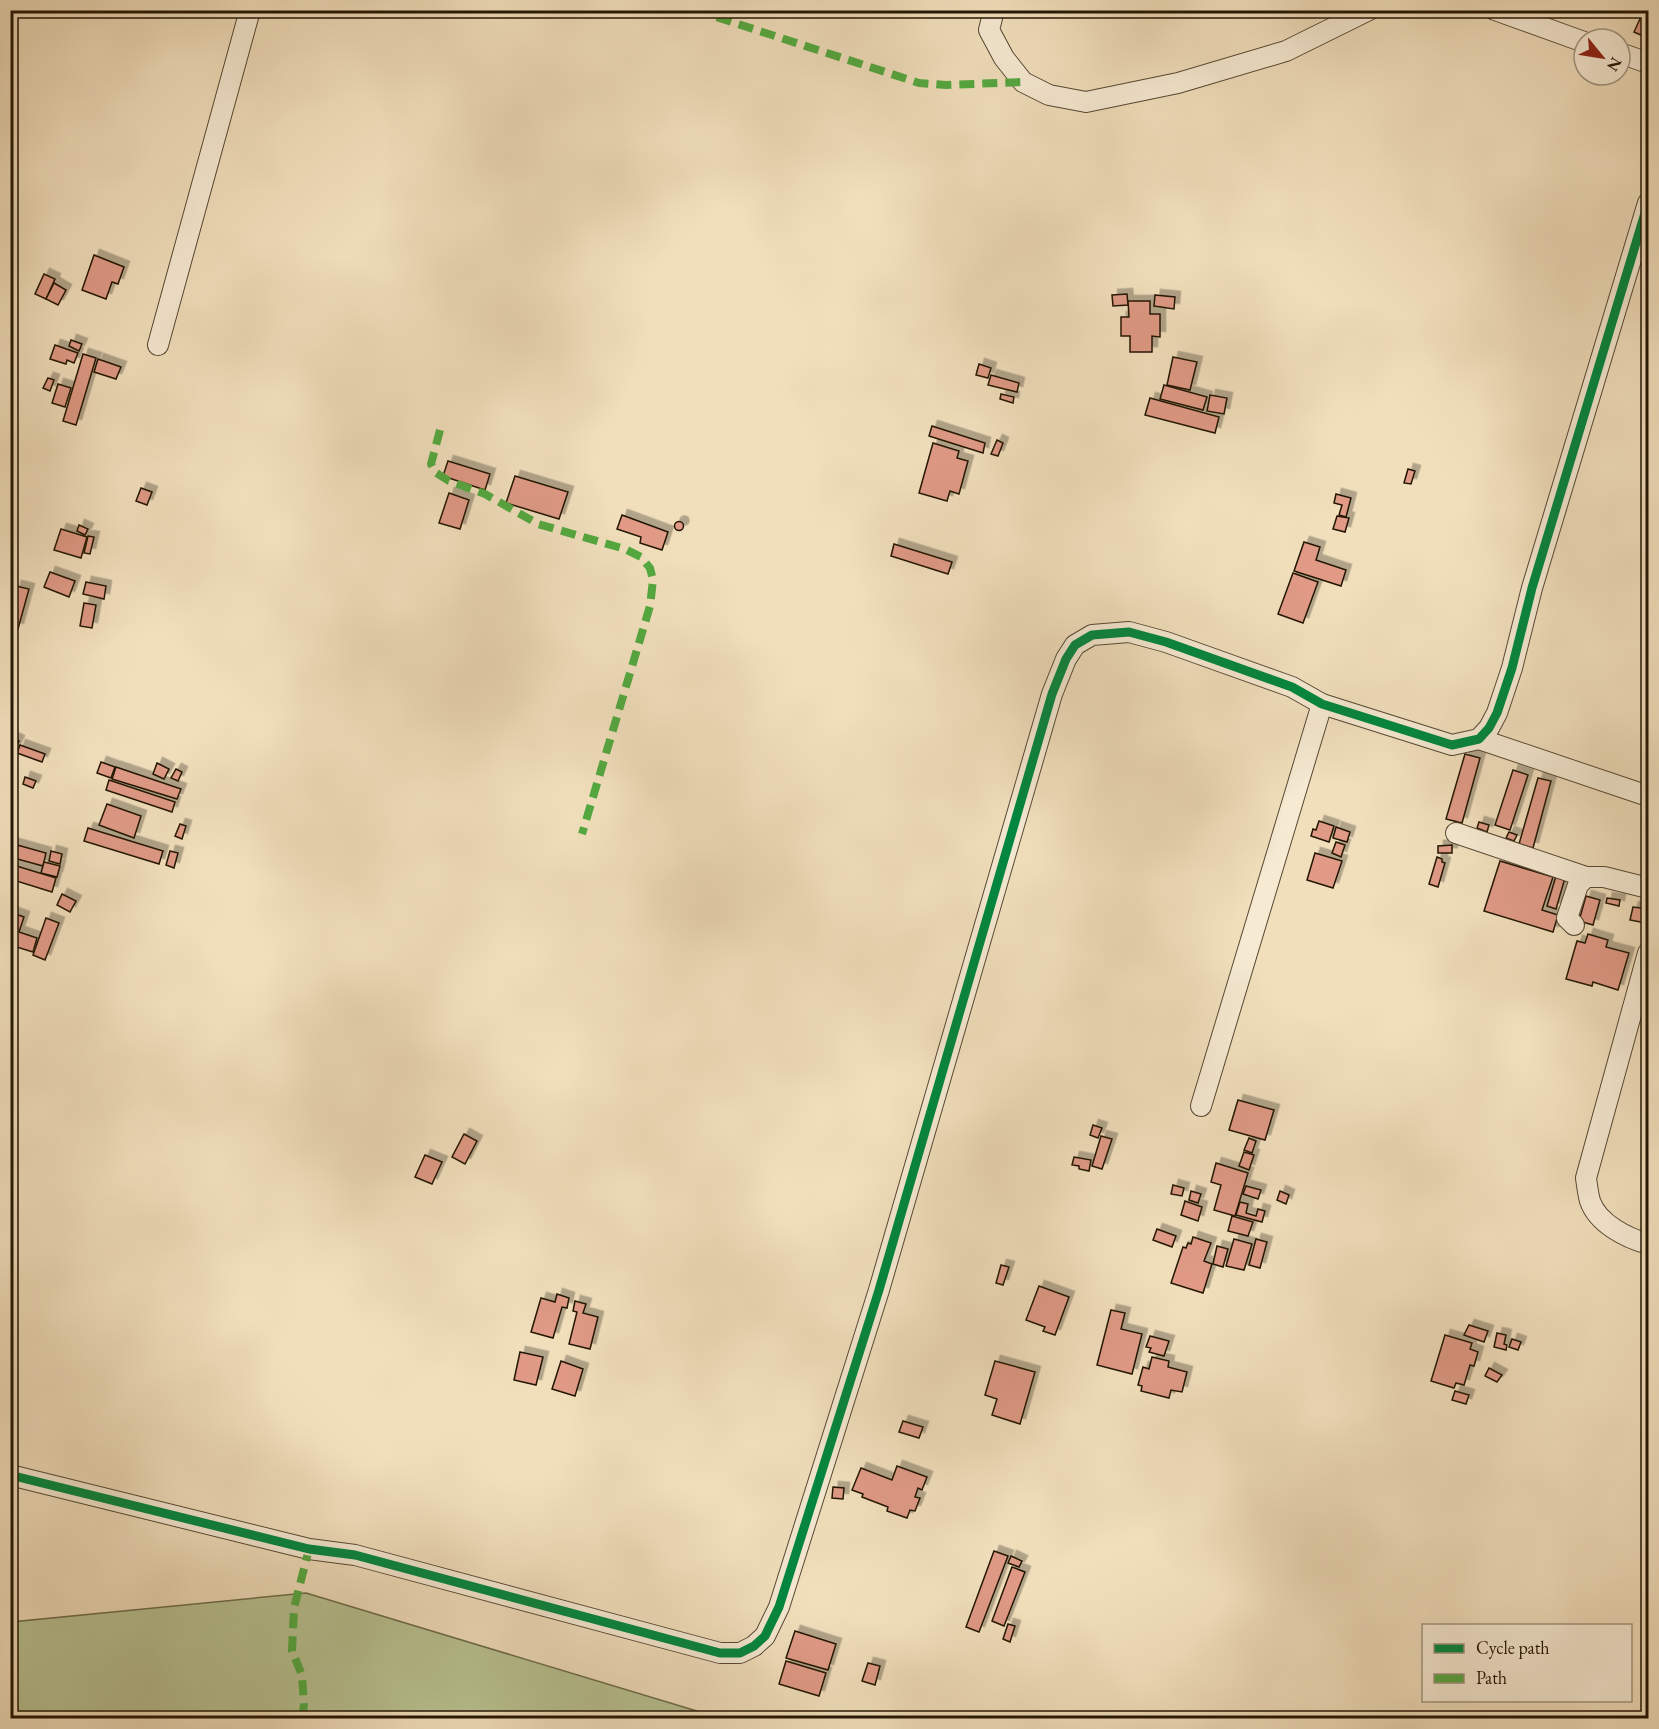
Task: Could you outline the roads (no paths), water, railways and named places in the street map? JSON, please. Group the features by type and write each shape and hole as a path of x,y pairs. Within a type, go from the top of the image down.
{"street":[{"path":"158,345 250,10"},
{"path":"994,10 989,30 1004,58 1023,82 1049,95 1086,102 1178,83 1286,51 1369,10"},
{"path":"1495,10 1572,38"},
{"path":"1632,57 1648,63"},
{"path":"1479,739 1489,729 1497,713 1512,668 1532,588 1648,203"},
{"path":"10,1476 309,1549 355,1555 720,1653 740,1653 754,1646 765,1636 779,1608 799,1548 879,1290 1052,694 1066,659 1075,645 1092,634 1129,632 1166,642 1292,687 1322,705 1452,745 1479,739 1648,796"},
{"path":"1201,1106 1322,705"},
{"path":"1456,833 1586,877 1604,877 1648,888"},
{"path":"1574,925 1567,918 1578,885 1586,877"},
{"path":"1648,953 1587,1178 1589,1199 1595,1212 1629,1239 1648,1244"}]}
